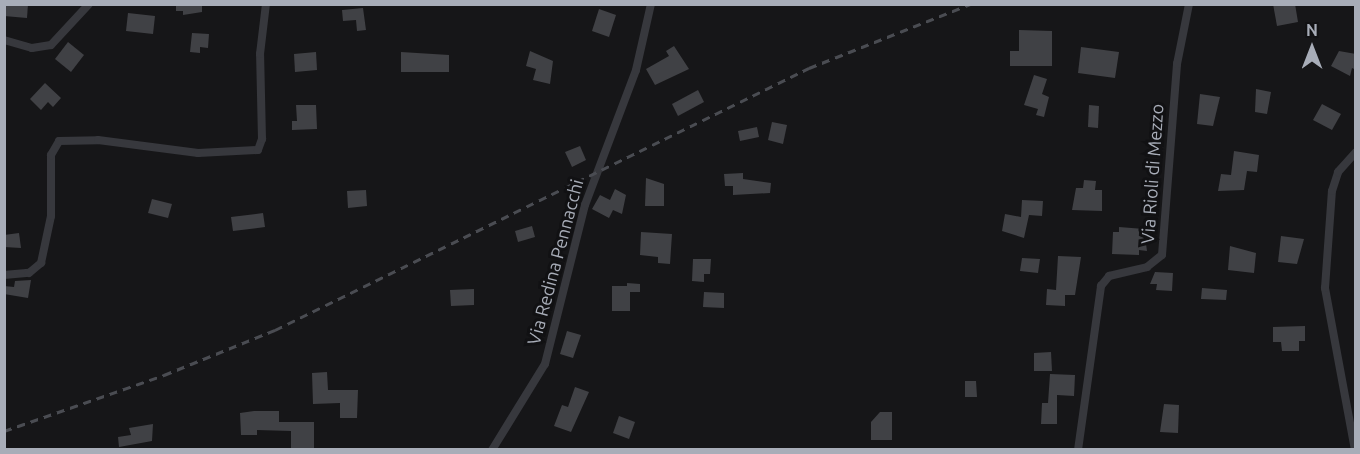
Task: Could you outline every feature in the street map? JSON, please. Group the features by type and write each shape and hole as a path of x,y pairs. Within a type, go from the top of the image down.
{"street":[{"path":"4,40 33,48 51,45 89,4"},
{"path":"4,275 29,273 41,263 51,216 51,155 59,141 107,141 198,153 245,153 258,150 261,142 260,54 266,4"},
{"name":"Via Redina Pennacchi","path":"492,450 545,364 585,205 636,70 651,4"},
{"name":"Via Rioli di Mezzo","path":"1078,450 1101,286 1112,275 1154,264 1163,251 1177,64 1189,4"},
{"path":"1355,450 1325,288 1332,191 1338,172 1356,152"}],"building":[{"path":"4,4 28,4 27,18 4,16"},
{"path":"176,4 202,4 202,12 183,15 183,11 176,11"},
{"path":"1273,4 1295,4 1298,22 1277,26"},
{"path":"363,8 366,30 357,31 356,20 343,21 342,10"},
{"path":"599,9 616,15 609,37 592,31"},
{"path":"128,13 155,16 153,34 126,31"},
{"path":"1019,30 1052,31 1052,66 1010,66 1010,51 1019,51"},
{"path":"192,33 209,34 208,48 200,47 200,53 190,52"},
{"path":"68,42 84,55 71,72 55,59"},
{"path":"674,46 689,69 655,85 646,69 669,56 666,51"},
{"path":"1081,47 1119,52 1115,78 1078,73"},
{"path":"530,51 553,61 550,84 533,80 536,69 526,66"},
{"path":"1339,51 1356,54 1356,70 1352,68 1350,76 1331,66"},
{"path":"316,52 317,70 295,72 294,54"},
{"path":"401,52 449,55 449,72 401,72"},
{"path":"1034,75 1047,79 1042,94 1049,97 1044,117 1036,115 1038,109 1024,105"},
{"path":"45,83 61,98 53,107 48,102 41,110 30,99"},
{"path":"1256,89 1271,92 1267,114 1255,112"},
{"path":"698,90 704,102 678,116 672,104"},
{"path":"1200,94 1220,97 1213,126 1197,124"},
{"path":"1322,104 1341,114 1332,130 1313,120"},
{"path":"296,105 316,105 317,129 292,130 292,121 297,121"},
{"path":"1089,105 1099,106 1098,128 1088,127"},
{"path":"772,122 787,125 783,144 768,140"},
{"path":"757,127 759,137 740,141 738,131"},
{"path":"580,146 586,160 572,167 565,152"},
{"path":"1234,151 1259,155 1257,172 1247,171 1244,190 1218,191 1221,174 1231,175"},
{"path":"743,173 743,179 771,183 770,193 733,195 733,186 725,186 724,174"},
{"path":"646,178 664,184 664,206 645,206"},
{"path":"1084,180 1096,181 1095,190 1102,190 1102,211 1072,210 1076,188 1083,188"},
{"path":"615,189 626,195 622,214 613,210 609,218 592,209 600,195 610,200"},
{"path":"366,190 367,206 348,208 347,191"},
{"path":"152,199 172,204 168,218 148,213"},
{"path":"1022,200 1043,201 1042,216 1029,215 1024,238 1002,231 1005,214 1021,217"},
{"path":"263,213 265,227 233,231 231,217"},
{"path":"532,226 535,237 518,242 515,231"},
{"path":"1119,227 1144,229 1147,251 1139,250 1139,255 1112,254 1113,232 1119,232"},
{"path":"641,232 672,234 670,264 658,263 658,257 640,255"},
{"path":"19,233 21,248 4,247 4,235"},
{"path":"1281,236 1304,239 1297,264 1278,262"},
{"path":"1230,246 1256,253 1254,273 1228,270"},
{"path":"1058,256 1081,257 1075,295 1065,295 1065,306 1046,305 1047,289 1056,290"},
{"path":"1022,258 1040,259 1038,273 1020,271"},
{"path":"693,259 711,259 710,274 704,274 704,282 692,281"},
{"path":"1155,272 1173,273 1172,291 1156,290 1157,284 1150,284"},
{"path":"31,280 28,298 4,294 4,286 14,287 15,281"},
{"path":"627,283 640,284 640,292 630,292 630,311 612,311 612,286 627,286"},
{"path":"1202,288 1227,290 1226,300 1201,299"},
{"path":"474,289 474,305 451,306 450,290"},
{"path":"704,292 724,293 724,308 703,307"},
{"path":"1305,326 1305,341 1299,341 1299,351 1282,351 1281,342 1273,342 1273,327"},
{"path":"567,331 581,335 573,358 560,354"},
{"path":"1051,352 1052,371 1034,371 1034,353"},
{"path":"327,372 328,390 358,390 357,418 340,418 340,403 313,404 312,373"},
{"path":"1050,374 1075,375 1074,396 1057,395 1057,424 1041,424 1042,403 1048,403"},
{"path":"965,381 976,381 977,397 965,397"},
{"path":"575,387 589,392 571,432 554,426 562,405 568,407"},
{"path":"1164,404 1179,405 1178,433 1160,432"},
{"path":"279,411 279,422 314,422 314,448 291,448 291,431 257,430 257,435 241,435 240,413"},
{"path":"880,412 892,412 892,440 871,440 871,422"},
{"path":"619,416 635,422 629,439 613,433"},
{"path":"153,424 152,441 119,447 118,437 131,435 129,428"}],"railway":[{"path":"4,431 164,375 275,330 809,68 971,4"}]}
